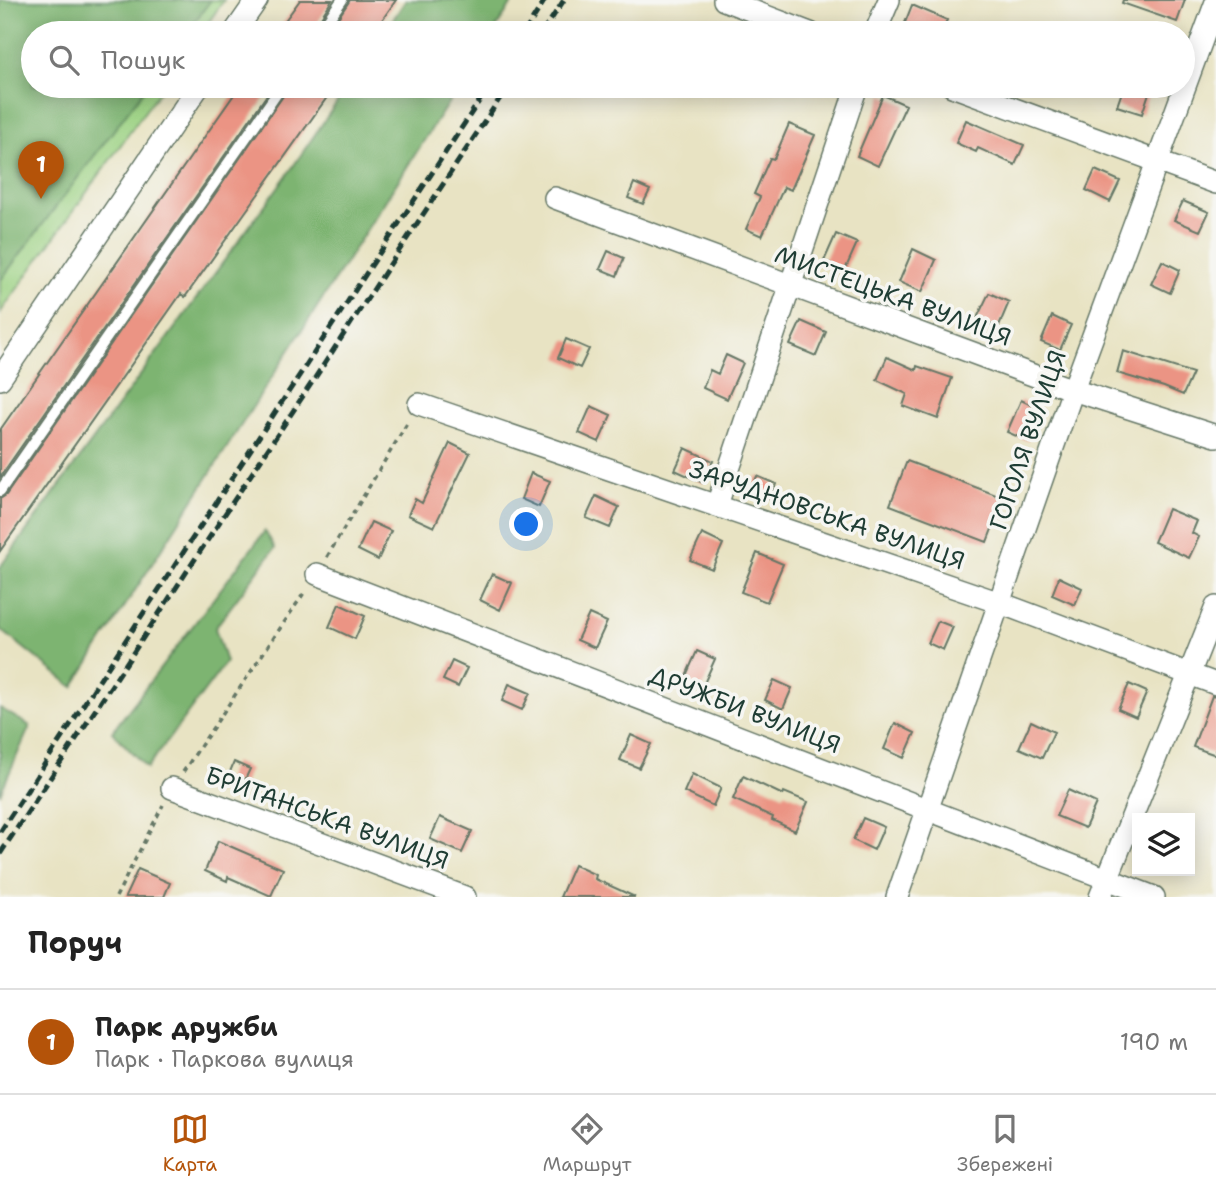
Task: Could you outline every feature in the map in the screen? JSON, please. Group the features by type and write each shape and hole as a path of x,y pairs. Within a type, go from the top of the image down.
{"street":[{"path":"242,21 257,0"},
{"path":"724,0 779,21"},
{"path":"881,21 889,0"},
{"name":"ГОГОЛЯ ВУЛИЦЯ","path":"1195,59 1216,2"},
{"path":"0,379 191,98"},
{"path":"718,505 853,98"},
{"path":"985,98 1216,183"},
{"name":"ГОГОЛЯ ВУЛИЦЯ","path":"897,897 1073,390 1181,98"},
{"name":"МИСТЕЦЬКА ВУЛИЦЯ","path":"555,198 1073,390 1216,436"},
{"name":"ЗАРУДНОВСЬКА ВУЛИЦЯ","path":"419,404 1000,603 1216,684"},
{"name":"ДРУЖБИ ВУЛИЦЯ","path":"317,574 928,808 1104,888 1154,897"},
{"path":"1104,888 1216,607"},
{"name":"БРИТАНСЬКА ВУЛИЦЯ","path":"172,788 465,897"}],"lane":[{"path":"327,21 342,0"},
{"path":"0,491 274,98"}],"path":[{"path":"116,897 172,788 317,574 419,404"}],"green space":[{"path":"0,0 224,0 209,21 21,21 21,98 154,98 0,313"},
{"path":"0,0 211,0 195,21 21,21 21,98 138,98 0,281"},
{"path":"406,0 514,0 501,21 392,21"},
{"path":"340,98 451,98 73,687 0,629 0,567 292,168"},
{"path":"265,531 275,548 215,628 226,662 147,768 112,732"},
{"path":"0,708 30,726 0,794"}],"building":[{"path":"300,0 332,0 319,21 285,21"},
{"path":"350,0 396,0 381,21 336,21"},
{"path":"1123,0 1185,0 1177,21 1122,3"},
{"path":"912,5 947,20 947,21 906,21"},
{"path":"232,98 265,98 0,477 0,430"},
{"path":"282,98 326,98 185,297 181,294 0,551 0,499 6,495"},
{"path":"882,98 890,98 906,105 878,166 857,156"},
{"path":"1120,98 1147,98 1142,114 1117,106"},
{"path":"966,120 1024,145 1015,165 978,148 976,152 956,143"},
{"path":"789,124 815,135 791,190 784,187 762,236 746,229 760,197 754,194 770,158 774,159"},
{"path":"1095,170 1120,181 1110,202 1086,190"},
{"path":"634,183 650,190 643,204 628,198"},
{"path":"1183,201 1209,212 1200,231 1174,220"},
{"path":"836,234 857,243 845,270 824,261"},
{"path":"913,249 936,260 922,292 899,282"},
{"path":"608,251 624,258 617,276 600,269"},
{"path":"1162,261 1180,270 1170,293 1151,284"},
{"path":"989,293 1009,302 998,328 977,318"},
{"path":"1052,316 1071,325 1060,350 1041,342"},
{"path":"801,321 826,332 816,356 790,345"},
{"path":"566,339 589,349 580,368 558,358"},
{"path":"1123,351 1193,373 1183,395 1117,373"},
{"path":"726,355 743,363 727,399 703,388 710,370 718,374"},
{"path":"887,357 916,370 917,366 952,378 938,419 903,406 907,394 877,380"},
{"path":"1021,400 1042,410 1028,441 1007,432"},
{"path":"591,406 611,415 599,442 579,433"},
{"path":"450,443 470,453 434,527 408,515 415,499 422,503"},
{"path":"685,448 713,461 703,483 675,470"},
{"path":"907,461 1004,498 987,542 890,505"},
{"path":"531,473 550,481 539,507 521,499"},
{"path":"757,476 776,484 770,499 751,491"},
{"path":"596,496 619,507 610,528 586,518"},
{"path":"1168,509 1197,521 1192,533 1199,537 1189,558 1154,542"},
{"path":"371,522 391,531 378,560 358,550"},
{"path":"702,534 723,544 712,569 690,560"},
{"path":"757,553 783,564 767,602 741,592"},
{"path":"492,574 512,583 500,610 480,600"},
{"path":"1059,577 1082,588 1075,605 1052,595"},
{"path":"339,604 365,616 355,639 329,627"},
{"path":"589,614 607,622 595,648 577,640"},
{"path":"938,621 953,627 943,650 928,643"},
{"path":"697,651 715,659 702,688 684,680"},
{"path":"452,661 467,668 458,687 443,680"},
{"path":"774,680 792,688 783,709 765,700"},
{"path":"509,684 530,693 522,710 502,701"},
{"path":"1129,684 1147,692 1136,717 1118,709"},
{"path":"1212,696 1216,697 1216,755 1193,747"},
{"path":"1031,721 1054,732 1042,758 1019,748"},
{"path":"895,723 915,733 904,758 884,749"},
{"path":"631,735 651,744 639,768 620,760"},
{"path":"234,762 250,769 242,786 227,779"},
{"path":"692,774 721,788 713,806 684,792"},
{"path":"743,776 783,795 784,792 808,802 795,831 772,820 773,817 733,799"},
{"path":"1068,790 1096,803 1085,828 1056,816"},
{"path":"440,817 472,831 462,853 430,839"},
{"path":"863,818 884,827 874,850 853,840"},
{"path":"218,841 283,869 271,896 228,877 227,881 205,871"},
{"path":"574,865 596,875 595,879 635,897 560,897"},
{"path":"138,869 170,883 164,897 125,897"}],"railway":[{"path":"532,21 545,0"},
{"path":"550,21 564,0"},
{"path":"0,832 481,98"},
{"path":"0,854 500,98"}],"place":[{"name":"Парк дружби","path":"41,199"}]}
